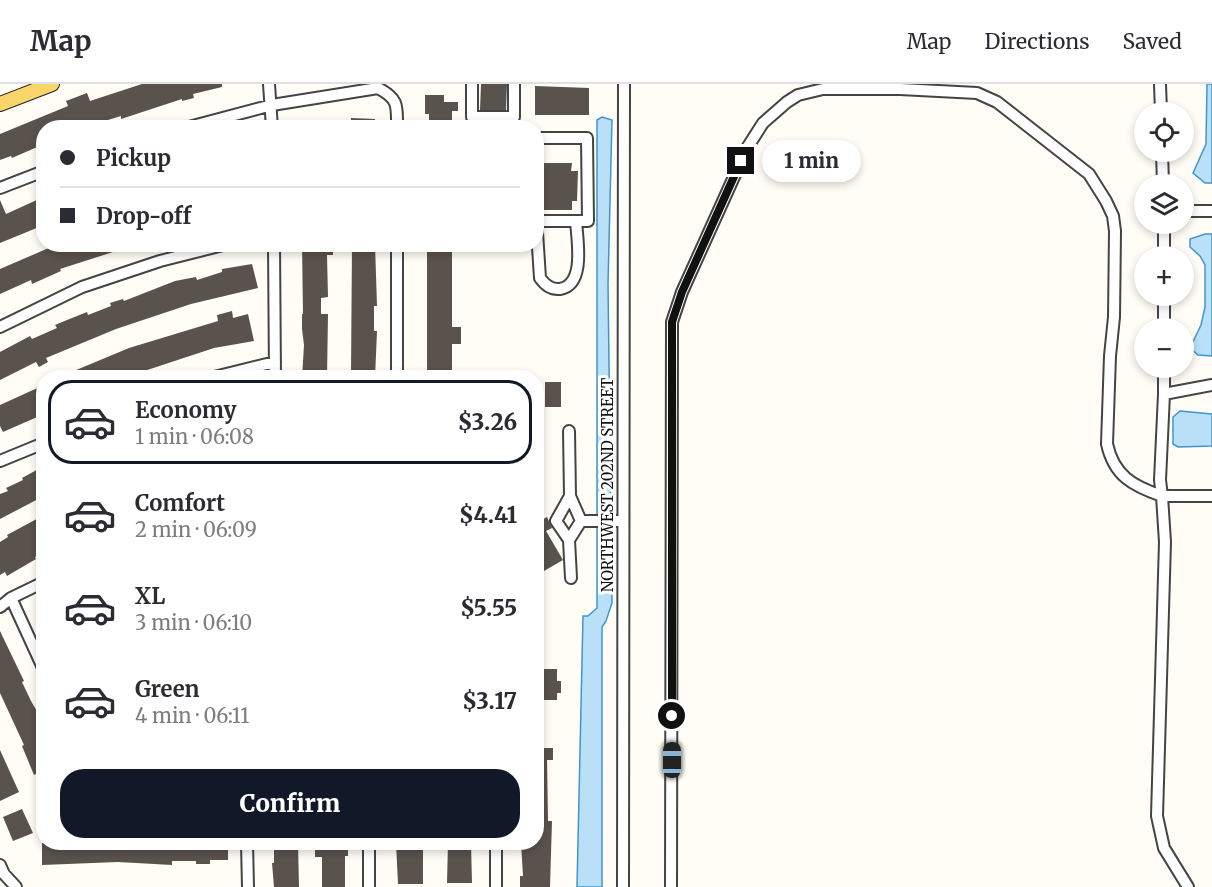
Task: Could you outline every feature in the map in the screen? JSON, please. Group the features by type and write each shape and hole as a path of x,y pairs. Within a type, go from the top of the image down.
{"main road":[{"path":"0,104 52,84"}],"street":[{"path":"269,84 272,120"},
{"path":"472,84 472,120"},
{"path":"489,120 514,117 514,84"},
{"name":"NORTHWEST 202ND STREET","path":"623,887 618,521 624,84"},
{"path":"1160,84 1161,102"},
{"path":"215,120 272,105 378,88 391,94 397,105 397,120"},
{"path":"671,887 672,322 682,292 747,148 774,111 798,95 823,89 966,91 987,96 997,102 1089,174 1113,216 1115,231 1114,317 1110,356 1107,444 1109,455 1128,482 1136,488 1162,496 1212,496"},
{"path":"544,138 587,138 588,220 544,221"},
{"path":"0,189 36,174"},
{"path":"1194,211 1212,212"},
{"path":"538,252 540,278 549,287 561,289 572,283 577,271 576,220"},
{"path":"0,327 82,287 160,261 195,252"},
{"path":"274,252 275,370"},
{"path":"397,252 397,370"},
{"path":"242,370 275,362"},
{"path":"1164,378 1160,480 1165,542 1157,816 1164,848 1188,887"},
{"path":"1164,394 1212,385"},
{"path":"569,431 570,496 581,521"},
{"path":"0,461 36,446"},
{"path":"570,496 556,521 569,540 570,578"},
{"path":"581,521 618,521"},
{"path":"569,540 581,521"},
{"path":"0,607 11,598 36,586"},
{"path":"11,598 36,653"},
{"path":"247,850 248,887"},
{"path":"369,850 369,887"},
{"path":"495,850 496,887"},
{"path":"0,865 4,874 16,887"}],"water":[{"path":"1207,84 1212,84 1212,183 1205,183 1193,173 1206,144"},
{"path":"602,117 612,120 608,284 612,603 602,627 602,887 577,887 583,616 588,616 597,608 597,120"},
{"path":"1212,234 1212,356 1198,355 1194,352 1194,340 1201,325 1205,307 1205,265 1194,251 1194,246 1190,246 1190,239"},
{"path":"1180,411 1212,414 1212,446 1178,447 1173,444 1173,417"}],"building":[{"path":"142,84 222,84 222,87 193,94 194,98 182,101 182,99 121,119 121,116 108,120 36,120 36,148 12,158 11,156 0,160 0,134 68,106 66,101 87,93 90,101"},
{"path":"481,84 507,84 506,110 480,110"},
{"path":"535,86 589,88 589,115 535,115"},
{"path":"425,95 444,95 444,102 458,102 458,111 452,111 452,120 429,120 429,114 425,114"},
{"path":"351,118 375,119 375,120 351,120"},
{"path":"544,163 572,163 571,171 578,171 577,201 572,201 572,210 544,210"},
{"path":"0,200 6,214 36,200 36,228 0,243"},
{"path":"39,252 113,252 60,269 61,271 32,284 31,280 0,294 0,269"},
{"path":"302,252 333,252 333,255 327,255 328,297 321,298 321,314 328,314 327,370 302,370"},
{"path":"352,252 375,252 375,370 351,370"},
{"path":"427,252 452,252 452,327 461,327 461,344 452,344 452,370 427,370"},
{"path":"252,264 258,288 191,304 116,329 46,358 48,362 39,367 36,362 0,380 0,352 30,336 32,339 57,328 55,325 67,320 87,312 88,315 111,306 110,303 123,299 124,301 175,281 196,277 197,280 222,272 222,269"},
{"path":"232,311 233,318 248,314 254,341 214,348 147,370 76,370 129,348 218,321 217,315"},
{"path":"545,382 561,382 561,407 545,407"},
{"path":"36,389 36,418 3,432 0,426 0,405"},
{"path":"36,470 36,500 0,519 0,494 8,491 6,488 23,480 22,478"},
{"path":"547,517 552,528 546,531 563,560 544,571 544,519"},
{"path":"36,519 36,559 7,576 5,572 0,575 0,542 8,537 7,535"},
{"path":"0,631 36,709 36,774 34,775 22,746 24,745 0,693"},
{"path":"544,669 557,669 557,681 561,681 561,693 557,693 557,700 544,700"},
{"path":"544,748 553,748 553,760 547,760 548,821 552,821 550,887 520,887 520,876 523,876 521,850 544,850"},
{"path":"0,750 19,792 0,801"},
{"path":"22,809 33,833 13,841 3,817"},
{"path":"42,850 228,850 228,860 210,860 210,864 196,864 196,861 172,861 172,865 118,862 42,865"},
{"path":"274,850 298,850 299,887 274,887 272,863 274,863"},
{"path":"315,850 348,850 348,856 345,856 345,887 322,887 322,857 315,857"},
{"path":"396,850 423,850 423,884 398,884"},
{"path":"448,850 471,850 472,883 447,883"}],"route":[{"path":"672,716 670,339 672,322 682,292 741,161"}]}
